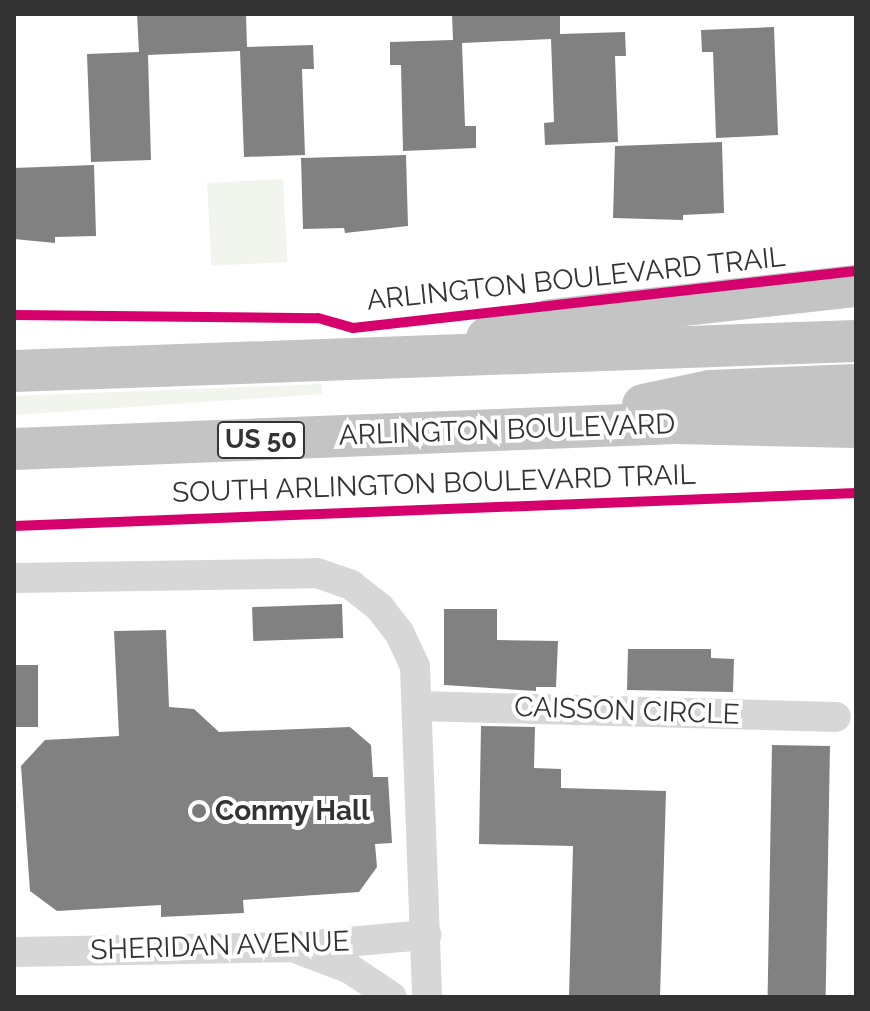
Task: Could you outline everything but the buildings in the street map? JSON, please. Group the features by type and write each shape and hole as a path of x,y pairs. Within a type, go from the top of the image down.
{"highway":[{"path":"416,357 551,320 856,286"},
{"path":"14,371 856,341"},
{"path":"508,431 710,391 856,385"},
{"name":"ARLINGTON BOULEVARD","path":"14,449 676,423 856,427"}],"street":[{"path":"14,578 280,570 317,573 351,585 380,608 399,632 415,667 427,997"},
{"name":"CAISSON CIRCLE","path":"418,706 836,717"},
{"name":"SHERIDAN AVENUE","path":"14,952 291,947 426,935"},
{"path":"291,947 350,969 392,997"}],"shaded area":[{"path":"283,179 287,262 211,266 207,183"},
{"path":"322,384 322,394 14,415 14,396"}],"cycle path":[{"name":"ARLINGTON BOULEVARD TRAIL","path":"14,315 318,318 353,328 856,271"},
{"name":"SOUTH ARLINGTON BOULEVARD TRAIL","path":"14,526 856,493"}],"place":[{"name":"Conmy Hall","path":"199,811"}]}
